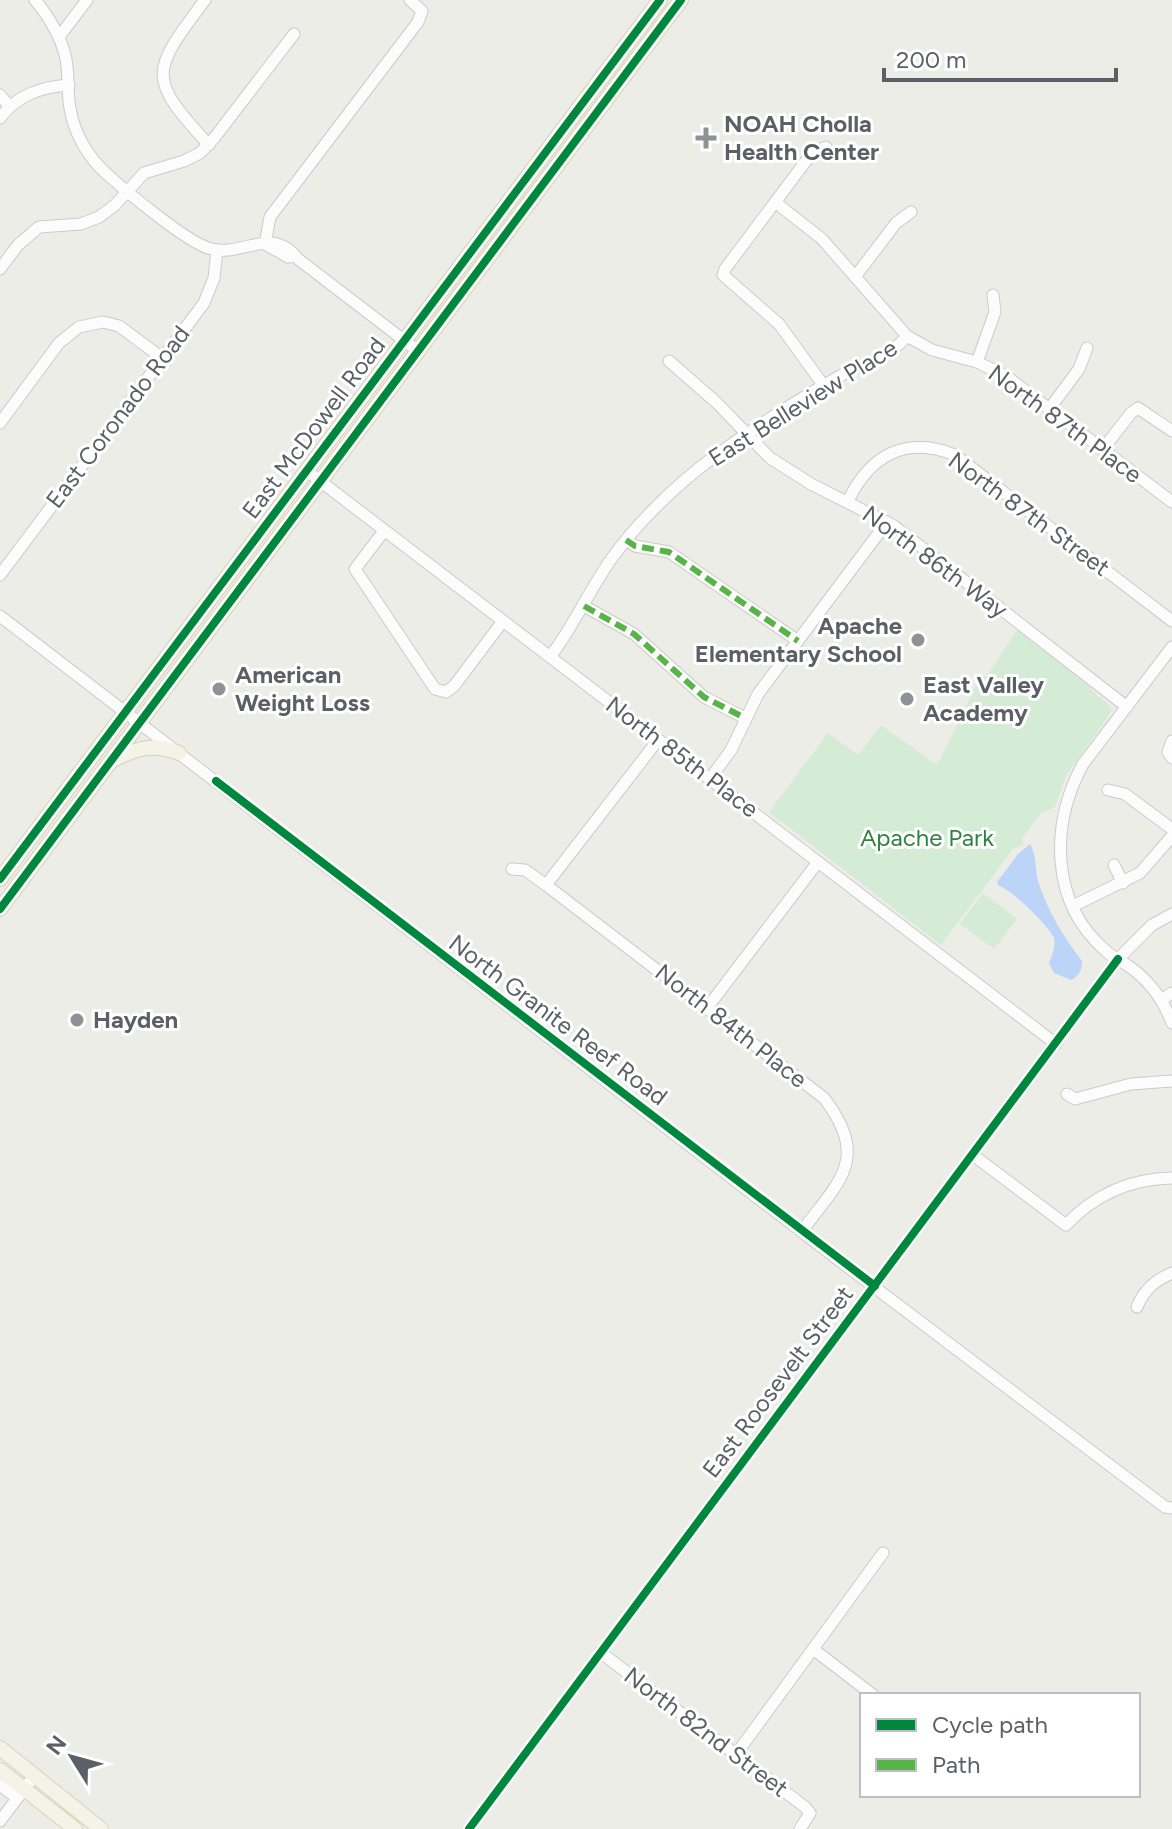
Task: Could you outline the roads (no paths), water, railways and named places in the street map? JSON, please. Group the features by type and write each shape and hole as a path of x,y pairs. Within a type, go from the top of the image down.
{"main road":[{"name":"East McDowell Road","path":"0,879 660,0"},
{"name":"East McDowell Road","path":"0,909 5,892 111,761 681,0"},
{"path":"564,128 577,139"},
{"path":"465,260 479,270"},
{"path":"243,556 257,566"},
{"path":"111,761 147,747 165,747 179,753"},
{"path":"1,1748 101,1829"},
{"path":"0,1770 21,1794 75,1829"}],"street":[{"path":"35,0 59,37 66,60 70,109 82,142 97,165 193,241 217,250 272,241 285,245 418,351"},
{"path":"59,37 87,0"},
{"path":"205,0 171,46 162,78 171,102 209,145"},
{"path":"265,244 270,217 418,22 422,11 410,0"},
{"path":"0,269 18,245 39,227 89,221 115,205 144,173 184,161 209,145 294,34"},
{"path":"0,118 9,106 44,88 69,85"},
{"path":"0,95 9,106"},
{"path":"824,386 779,324 723,275 812,153 826,147"},
{"name":"North 87th Place","path":"775,202 814,231 907,336 932,350 977,362 1006,376 1172,502"},
{"path":"855,277 896,223 911,212"},
{"name":"East Coronado Road","path":"0,575 204,303 214,278 217,250"},
{"path":"977,362 995,312 993,295"},
{"path":"0,423 59,343 79,327 103,322 119,326 162,358"},
{"name":"East Belleview Place","path":"550,657 626,540 699,469 824,386 852,369 890,353 907,336"},
{"path":"1050,408 1079,369 1087,348"},
{"name":"North 86th Way","path":"669,361 717,403 778,464 887,522 1127,707"},
{"path":"1103,449 1138,408 1172,431"},
{"name":"North 87th Street","path":"848,501 868,469 891,453 922,446 955,455 1172,621"},
{"name":"North 85th Place","path":"307,471 1056,1044"},
{"path":"710,779 731,750 758,694 887,522"},
{"path":"384,531 355,569 435,689 446,692 503,621"},
{"path":"626,540 635,546 669,552 798,641"},
{"path":"584,606 634,634 704,697 745,718"},
{"name":"North Granite Reef Road","path":"0,616 802,1231 1165,1507 1172,1508"},
{"path":"1172,647 1083,764 1063,811 1060,862 1073,906 1093,937 1107,952 1167,997 1172,1023"},
{"path":"546,885 658,740"},
{"path":"1108,790 1125,794 1172,829"},
{"path":"1073,906 1123,883 1147,866 1172,836"},
{"path":"707,1008 818,862"},
{"path":"1114,865 1123,883"},
{"name":"North 84th Place","path":"512,869 525,870 546,885 824,1098 842,1125 849,1151 838,1183 802,1231"},
{"name":"East Roosevelt Street","path":"469,1829 1118,959 1152,925 1172,914"},
{"path":"1067,1094 1075,1099 1131,1084 1172,1081"},
{"path":"973,1155 1066,1225 1090,1202 1110,1191 1142,1181 1172,1178"},
{"path":"1137,1307 1150,1285 1172,1273"},
{"path":"737,1753 883,1553"},
{"path":"813,1649 870,1693"},
{"name":"North 82nd Street","path":"600,1652 805,1807 810,1813 800,1829"},
{"path":"0,1821 34,1776"},
{"path":"0,1785 21,1794"}],"water":[{"path":"1030,844 1046,903 1082,961 1080,973 1071,980 1054,973 1049,963 1054,944 1051,933 997,882 1018,854"}],"place":[{"name":"NOAH Cholla Health Center","path":"706,138"},
{"name":"Apache Elementary School","path":"918,640"},
{"name":"American Weight Loss","path":"219,689"},
{"name":"East Valley Academy","path":"907,699"},
{"name":"Hayden","path":"77,1020"}],"park label":[{"name":"Apache Park","path":"927,838"}]}
